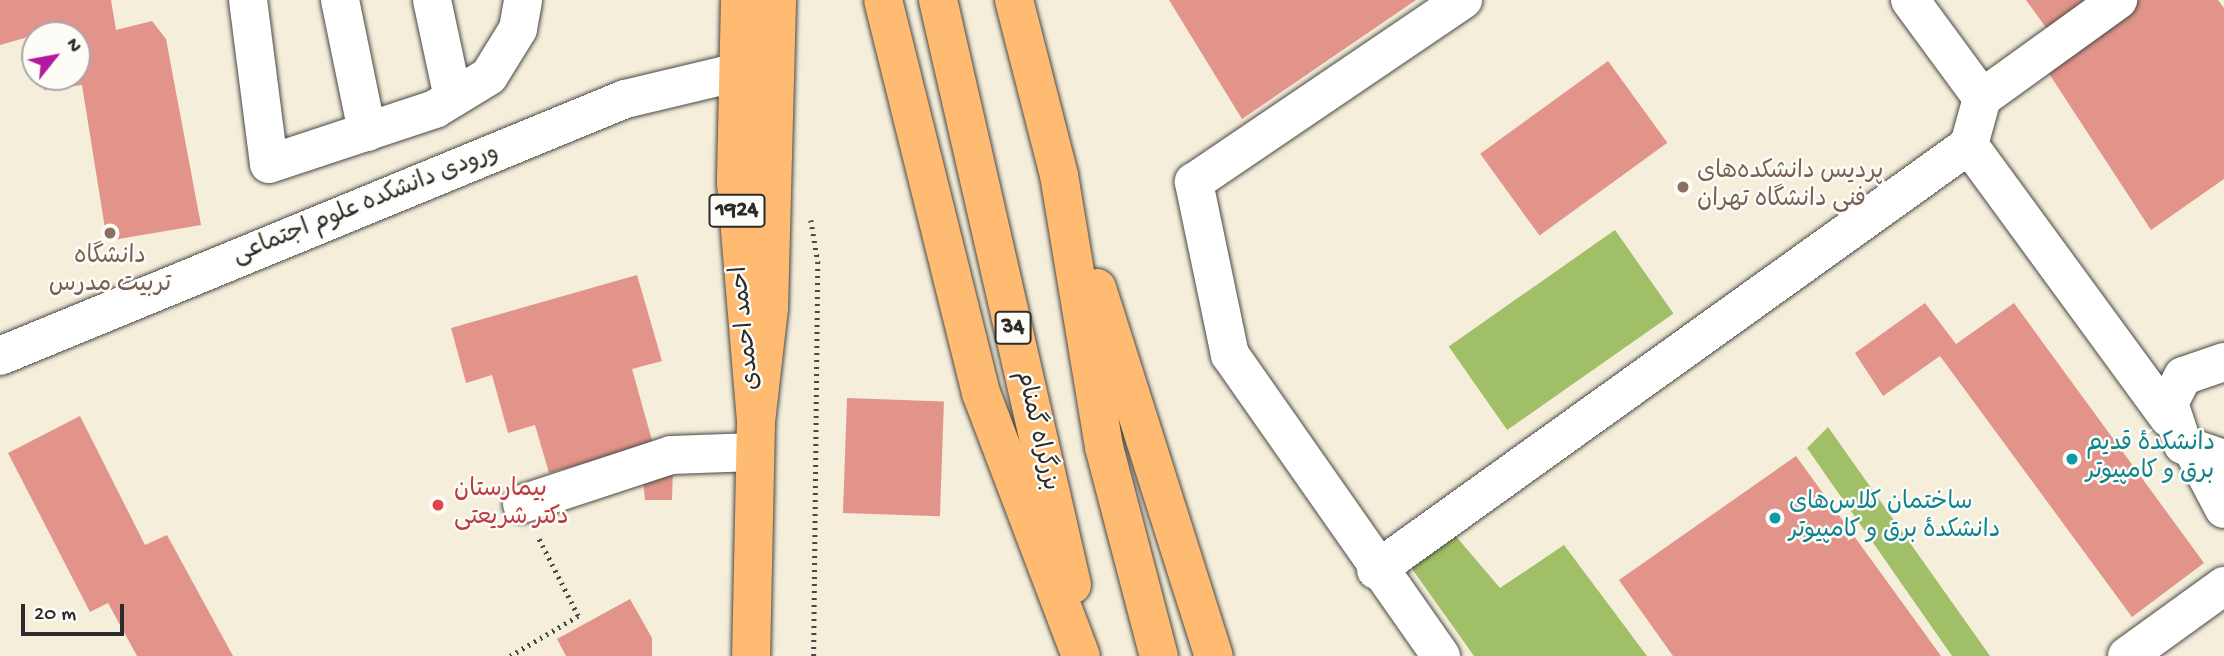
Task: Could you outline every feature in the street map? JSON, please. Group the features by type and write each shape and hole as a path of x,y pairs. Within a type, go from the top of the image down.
{"main road":[{"name":"احمد احمدی","path":"740,0 738,233 756,437 751,656"},
{"path":"756,437 769,308 777,0"},
{"name":"بزرگراه گمنام","path":"938,0 1091,656"},
{"path":"1014,0 1059,175 1214,656"},
{"path":"887,16 981,393 1081,656"},
{"path":"1059,175 1104,447 1159,656"}],"lane":[{"path":"248,0 270,164 367,132 453,98 489,76 518,29 523,0"},
{"path":"340,0 367,132"},
{"path":"432,0 453,98"},
{"path":"1441,656 1376,570 1230,355 1194,182 1463,0"},
{"path":"1910,0 1982,98"},
{"path":"1376,570 1969,145 1982,98 2118,0"},
{"name":"ورودی دانشکده علوم اجتماعی","path":"0,355 625,99 738,72"},
{"path":"1969,145 2169,418 2210,457 2224,509"},
{"path":"2169,418 2183,376 2224,362"},
{"path":"522,505 671,454 756,437"},
{"path":"2127,656 2224,586"}],"path":[{"path":"810,214 818,262 814,656"},
{"path":"510,656 578,616 522,505"}],"green space":[{"path":"1615,230 1674,314 1507,430 1449,346"},
{"path":"1828,427 1990,656 1952,656 1807,448"},
{"path":"1454,534 1500,588 1564,545 1647,656 1474,656 1410,566"}],"building":[{"path":"0,0 111,0 116,30 152,21 166,39 201,225 107,241 83,91 91,91 91,21 21,21 21,39 0,45"},
{"path":"1169,0 1416,0 1242,119"},
{"path":"2026,0 2088,0 2047,29"},
{"path":"2139,0 2218,0 2224,8 2224,179 2151,230 2044,66"},
{"path":"1608,61 1667,143 1540,236 1480,154"},
{"path":"637,275 662,361 632,369 653,444 549,473 535,425 508,433 492,375 466,383 451,328"},
{"name":"دانشکدهٔ قدیم برق و کامپیوتر","path":"1925,303 1956,344 2014,303 2204,563 2132,617 1940,356 1883,396 1855,353"},
{"path":"847,398 944,401 940,516 843,513"},
{"path":"80,416 145,545 167,535 233,656 137,656 108,603 90,612 8,453"},
{"name":"ساختمان کلاس‌های دانشکدهٔ برق و کامپیوتر","path":"1796,456 1941,656 1673,656 1619,580"},
{"path":"673,469 672,500 645,500 642,470"},
{"path":"630,599 652,638 652,656 566,656 557,639"}],"place":[{"name":"پردیس دانشکده‌های فنی دانشگاه تهران","path":"1683,187"},
{"name":"دانشگاه تربیت مدرس","path":"110,233"},
{"name":"دانشکدهٔ قدیم برق و کامپیوتر","path":"2072,459"},
{"name":"بیمارستان دکتر شریعتی","path":"438,505"},
{"name":"ساختمان کلاس‌های دانشکدهٔ برق و کامپیوتر","path":"1775,518"}]}
